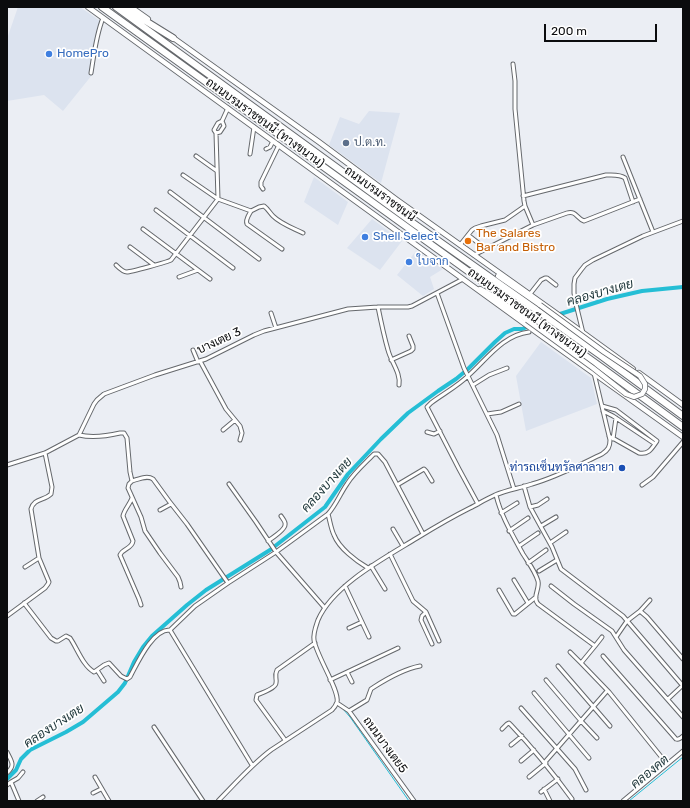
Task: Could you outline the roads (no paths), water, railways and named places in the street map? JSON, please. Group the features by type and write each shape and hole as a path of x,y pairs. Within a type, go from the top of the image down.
{"highway":[{"name":"ถนนบรมราชชนนี","path":"102,7 477,277 527,320 545,327 683,427"},
{"name":"ถนนบรมราชชนนี","path":"116,7 346,174 539,308 556,324 683,416"},
{"path":"122,7 173,38"}],"main road":[{"name":"ถนนบรมราชชนนี (ทางขนาน)","path":"88,7 465,280 495,297 527,320 536,332 683,437"},
{"name":"ถนนบรมราชชนนี (ทางขนาน)","path":"131,7 683,405"},
{"path":"473,254 539,308 640,376 645,384 645,389 642,394 634,397 626,394 527,320"}],"street":[{"path":"91,73 95,47 103,18"},
{"path":"513,64 515,80 515,109 525,206 533,225"},
{"path":"116,265 128,272 168,262 176,254 218,199 216,133 214,130 218,123 222,121 228,108"},
{"path":"216,133 220,132 224,126 222,121"},
{"path":"250,154 254,127"},
{"path":"266,149 270,147 273,141"},
{"path":"263,189 261,182 278,145"},
{"path":"196,156 217,171"},
{"path":"623,157 653,232"},
{"path":"183,174 218,199 251,211"},
{"path":"524,196 606,175 618,175 625,178 633,202"},
{"path":"170,192 259,259"},
{"path":"473,254 533,225 570,212 584,221 640,199"},
{"path":"282,249 247,224 246,222 251,211 264,206 281,222 303,233"},
{"path":"460,245 472,230 477,227 505,220 525,206"},
{"path":"156,210 233,268"},
{"path":"583,333 577,310 574,284 578,274 585,265 653,232 683,221"},
{"path":"142,229 210,279"},
{"path":"468,235 486,249"},
{"path":"130,247 154,265"},
{"path":"179,277 198,270"},
{"path":"530,294 541,280 545,278 556,285"},
{"name":"บางเตย 3","path":"79,435 94,404 104,394 213,356 254,335 276,328 348,310 408,307 465,280"},
{"path":"437,293 464,368 497,435 514,489"},
{"path":"378,308 388,351 400,379 399,385"},
{"path":"271,313 276,328"},
{"path":"478,504 428,407 431,403 468,375 504,342 529,332"},
{"path":"391,360 413,349 409,336"},
{"path":"193,350 226,409 242,430 240,440"},
{"path":"473,385 489,375 507,368"},
{"path":"218,801 252,766 271,750 332,710 337,703 337,699 314,638 315,628 324,607 345,586 390,554 438,525 478,504 496,495 531,485 566,472 607,451 610,446 609,436 594,373"},
{"path":"487,414 501,412 519,404"},
{"path":"602,406 616,410 657,441 652,449 642,454 609,436"},
{"path":"603,411 655,444"},
{"path":"614,439 616,418"},
{"path":"223,430 234,420"},
{"path":"634,430 637,425"},
{"path":"427,432 434,434 440,431"},
{"path":"7,465 45,453 79,435 94,437 124,433 127,438 132,481"},
{"path":"642,484 653,477 683,442"},
{"path":"7,616 45,588 48,584 48,578 39,558 31,509 34,502 48,497 51,494 52,487 45,453"},
{"path":"24,603 51,638 58,641 64,637 68,637 72,641 89,669 94,672 104,664 109,663 121,676 127,679 132,675 140,656 159,633 170,630 194,606 328,514 335,505 347,483 374,454 379,455 385,462 423,534"},
{"path":"397,485 424,470 432,481"},
{"path":"180,587 178,577 160,554 145,531 141,517 128,488 132,481 148,477 151,478 187,524 227,582"},
{"path":"229,484 275,551 324,607"},
{"path":"524,486 530,507 550,543 559,566 563,571 623,616 683,685 668,699"},
{"path":"496,495 501,513 509,531 535,574 538,582 536,601 595,646"},
{"path":"132,498 123,514 134,541 133,544 122,551 120,555 141,605"},
{"path":"530,507 547,499"},
{"path":"501,513 517,503"},
{"path":"160,510 171,504"},
{"path":"328,514 334,536 339,544 352,557 370,567 385,589"},
{"path":"268,541 286,526 281,516"},
{"path":"541,526 556,517"},
{"path":"509,531 528,518"},
{"path":"393,529 403,546"},
{"path":"550,543 566,532"},
{"path":"518,546 538,534"},
{"path":"528,563 546,550"},
{"path":"390,554 412,601 426,612 440,641"},
{"path":"25,567 39,558"},
{"path":"539,571 557,560"},
{"path":"514,580 528,603"},
{"path":"345,586 369,637"},
{"path":"551,586 612,630 624,650 683,717"},
{"path":"499,590 513,614 536,597"},
{"path":"616,637 627,621 640,611 650,600"},
{"path":"640,611 648,617 683,659"},
{"path":"426,612 422,616 421,620 432,644"},
{"path":"349,628 362,622"},
{"path":"170,630 252,766"},
{"path":"581,663 602,637"},
{"path":"285,740 256,698 276,684 275,673 277,670 315,643"},
{"path":"330,680 398,648"},
{"path":"570,652 607,690 667,764"},
{"path":"603,656 676,739 678,740 683,736"},
{"path":"349,711 367,700 371,690 374,687 406,670 420,666"},
{"path":"558,666 610,726"},
{"path":"97,670 104,681"},
{"path":"347,672 352,682"},
{"path":"546,680 597,738"},
{"path":"529,777 545,763 607,690"},
{"path":"534,693 589,758"},
{"name":"ถนนบางเตย5","path":"337,703 349,711 414,801"},
{"path":"521,708 575,769 586,790"},
{"path":"502,729 509,723 545,763 572,799"},
{"path":"154,727 203,801"},
{"path":"511,745 522,736"},
{"path":"521,760 534,750"},
{"path":"623,801 683,751"},
{"path":"7,752 13,764 12,768 7,773"},
{"path":"7,785 18,778 23,772"},
{"path":"95,777 109,801"},
{"path":"541,792 558,779"},
{"path":"11,782 19,801"},
{"path":"93,793 102,789"},
{"path":"544,789 550,801"},
{"path":"37,801 43,797"}],"waterway":[{"name":"คลองบางเตย","path":"557,315 607,299 642,291 683,287"},
{"name":"คลองบางเตย","path":"7,779 16,770 21,759 30,750 83,722 118,692 125,683 134,662 143,647 152,636 187,605 206,590 270,550 325,507 348,474 408,413 456,379 505,333 514,329 522,329 530,326"},
{"path":"343,709 409,801"},
{"name":"คลองคต","path":"629,801 683,757"}],"place":[{"name":"HomePro","path":"49,54"},
{"name":"ป.ต.ท.","path":"346,143"},
{"name":"Shell Select","path":"365,237"},
{"name":"The Salares Bar and Bistro","path":"468,241"},
{"name":"ใบจาก","path":"409,262"},
{"name":"ท่ารถเซ็นทรัลศาลายา","path":"622,468"}]}
